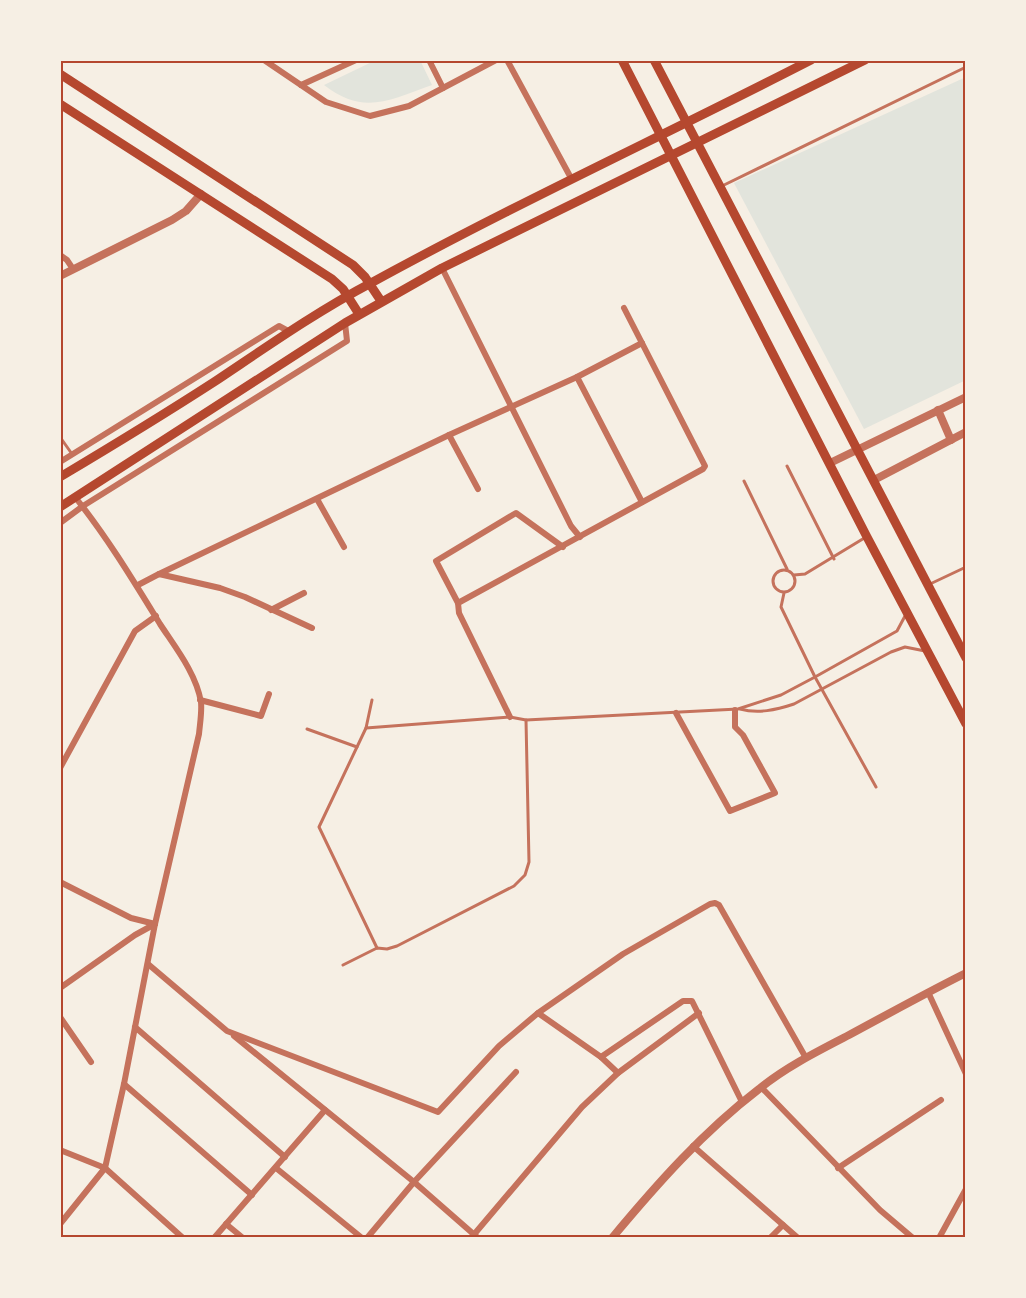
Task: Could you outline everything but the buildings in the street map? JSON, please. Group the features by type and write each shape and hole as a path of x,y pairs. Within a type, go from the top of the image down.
{"main road":[{"path":"622,60 867,537 966,724"},
{"path":"654,60 966,658"},
{"path":"60,477 148,425 369,283 571,178 687,124 811,60"},
{"path":"60,507 381,301 442,268 865,60"},
{"path":"60,74 341,257 360,271 381,301"},
{"path":"60,104 332,279 359,314"}],"street":[{"path":"264,60 326,102 370,116 410,106 496,60"},
{"path":"301,85 356,60"},
{"path":"429,60 443,88"},
{"path":"507,60 571,178"},
{"path":"60,276 172,220 186,211 201,194"},
{"path":"60,255 74,269"},
{"path":"442,268 571,526 580,537"},
{"path":"458,603 703,469 705,465 624,308"},
{"path":"60,523 83,506 348,341 345,323"},
{"path":"60,462 279,326 290,332"},
{"path":"138,585 449,435 577,377 642,343"},
{"path":"577,377 642,502"},
{"path":"830,463 966,397"},
{"path":"938,411 951,440"},
{"path":"874,480 966,432"},
{"path":"449,435 478,489"},
{"path":"60,1224 105,1168 155,924 199,734 200,700 193,679 138,585 75,497"},
{"path":"317,499 344,547"},
{"path":"510,717 459,613 458,603 436,561 516,513 562,547"},
{"path":"159,574 220,588 312,628"},
{"path":"271,610 304,593"},
{"path":"60,768 135,631 156,616"},
{"path":"200,700 261,716 269,694"},
{"path":"676,713 730,811 775,793 743,735 735,727 736,709"},
{"path":"60,882 131,918 155,924"},
{"path":"227,1031 438,1112 498,1046 538,1013 623,954 715,903 719,905 806,1058"},
{"path":"60,988 135,935 155,924"},
{"path":"148,964 414,1182 474,1237 582,1107 618,1073 699,1013"},
{"path":"612,1238 661,1179 693,1146 761,1087 806,1058 966,973"},
{"path":"928,992 966,1074"},
{"path":"601,1057 683,1001 692,1001 742,1102"},
{"path":"538,1013 601,1057 618,1073"},
{"path":"60,1017 91,1062"},
{"path":"135,1027 285,1157"},
{"path":"124,1084 252,1195"},
{"path":"761,1087 880,1210 913,1238"},
{"path":"367,1238 414,1182 492,1098"},
{"path":"838,1168 941,1101"},
{"path":"214,1238 326,1110"},
{"path":"693,1146 798,1238"},
{"path":"60,1150 105,1168 183,1238"},
{"path":"276,1168 362,1238"},
{"path":"939,1238 966,1189"},
{"path":"226,1224 243,1238"},
{"path":"770,1238 783,1225"}],"lane":[{"path":"720,186 966,67"},
{"path":"60,437 72,454"},
{"path":"787,466 834,559"},
{"path":"744,481 787,569 795,575 805,574 834,559 867,537"},
{"path":"928,585 966,567"},
{"path":"787,569 779,570 773,576 772,584 777,590 784,593 792,590 796,583 795,575"},
{"path":"784,593 781,607 815,677 876,787"},
{"path":"366,728 510,717 526,720 736,709 781,695 897,631 906,611"},
{"path":"736,709 777,710 794,704 891,652 905,648 929,652"},
{"path":"372,700 366,728 319,827 377,948"},
{"path":"343,965 377,948 387,949 397,946 514,886 525,875 529,862 526,720"},
{"path":"307,729 357,747"}],"shaded area":[{"path":"376,60 420,60 432,85 389,100 364,103 338,95 324,85"},
{"path":"966,77 966,380 864,429 734,183"}]}
